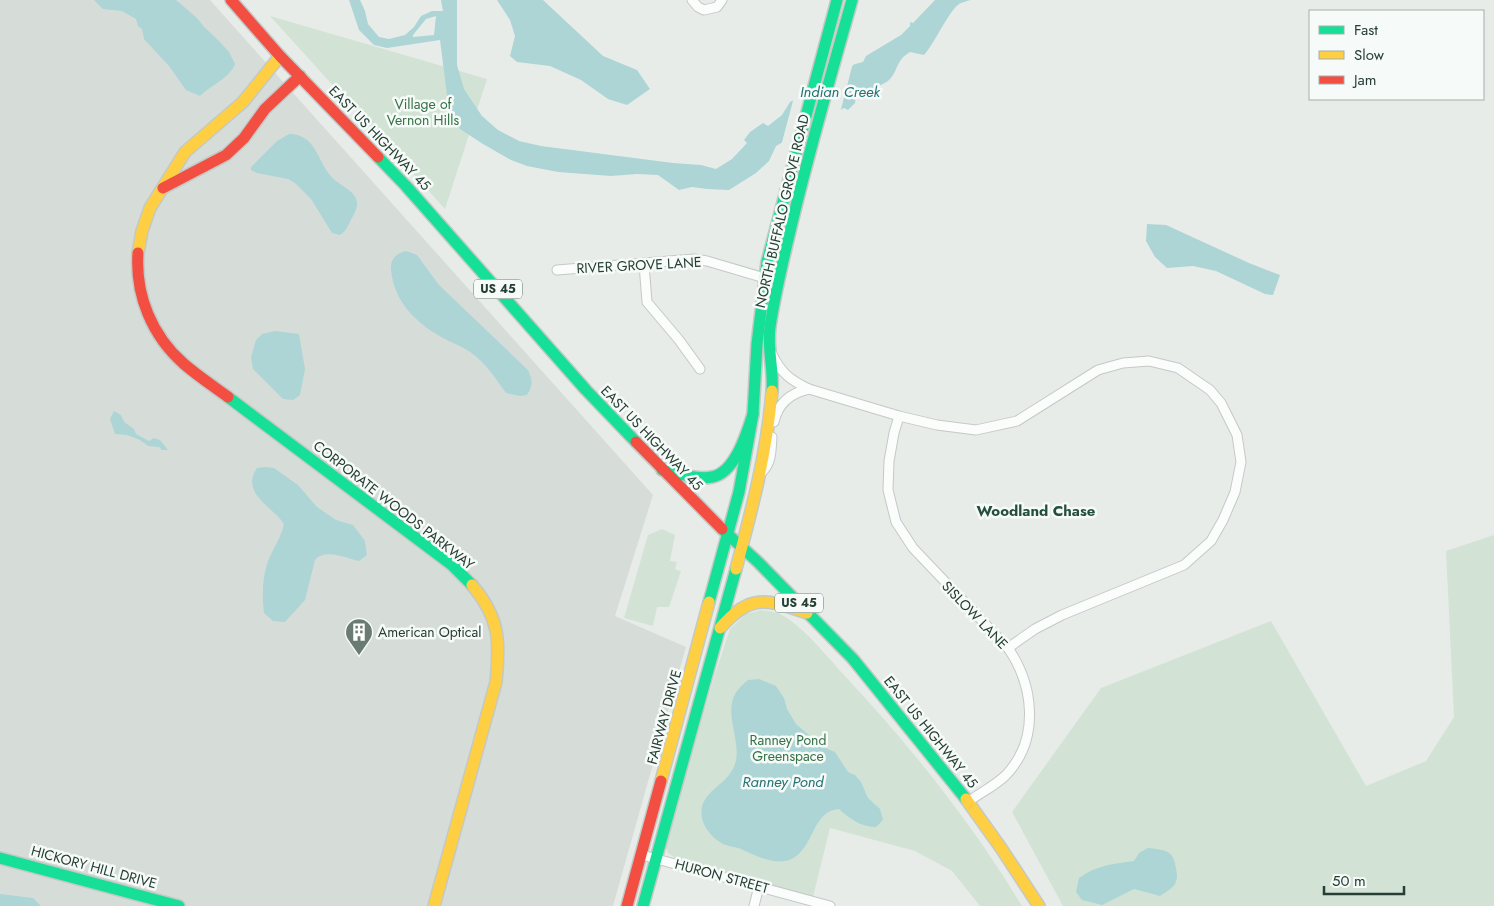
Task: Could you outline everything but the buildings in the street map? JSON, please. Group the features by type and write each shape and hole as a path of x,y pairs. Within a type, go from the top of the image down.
{"main road":[{"name":"EAST US HIGHWAY 45","path":"230,0 280,56 406,186 586,390 662,470 728,536 758,562 853,659 968,802 1039,906"},
{"name":"NORTH BUFFALO GROVE ROAD","path":"728,536 739,492 753,414 757,344 764,277 837,0"},
{"name":"NORTH BUFFALO GROVE ROAD","path":"743,549 760,474 771,408 770,328 778,282 812,142 852,0"},
{"name":"CORPORATE WOODS PARKWAY","path":"280,56 243,102 185,152 150,208 138,248 139,286 150,321 168,348 183,363 452,564 476,587 484,598 493,617 500,649 496,682 434,906"},
{"name":"CORPORATE WOODS PARKWAY","path":"163,188 226,155 244,138 265,109 300,76"},
{"path":"662,470 695,477 714,477 730,466 742,446 753,414"},
{"name":"FAIRWAY DRIVE","path":"628,906 728,536"},
{"path":"643,906 743,549"},
{"path":"720,628 734,613 752,603 780,605 809,614"},
{"name":"HICKORY HILL DRIVE","path":"0,858 180,906"}],"street":[{"path":"692,0 698,7 704,10 717,7 722,0"},
{"name":"RIVER GROVE LANE","path":"557,270 694,259 707,261 778,282"},
{"path":"644,264 647,302 679,340 700,369"},
{"path":"769,346 776,363 789,379 809,389 900,416 976,430 1017,420 1098,370 1123,364 1149,361 1178,368 1210,390 1221,403 1237,435 1240,462 1235,492 1223,520 1211,541 1184,565 1062,615 1035,629 1008,648"},
{"path":"760,474 767,468 770,458 774,419 779,406 787,397 799,391 809,389"},
{"name":"SISLOW LANE","path":"900,416 894,433 889,461 888,490 896,522 913,548 1008,648 1017,662 1027,686 1030,707 1029,724 1019,757 1008,773 996,785 968,802"},
{"name":"HURON STREET","path":"642,854 830,906"},
{"path":"754,906 759,886"}],"shaded area":[{"path":"0,0 210,0 653,495 615,616 686,647 613,906 0,906"}],"green space":[{"name":"Village of Vernon Hills","path":"270,16 487,79 445,209"},
{"path":"662,529 675,535 670,561 677,562 675,569 681,571 669,607 657,607 653,626 624,618 648,535"},
{"path":"1494,535 1494,906 1063,906 1012,812 1101,688 1271,621 1366,786 1426,761 1454,717 1446,551"},
{"name":"Ranney Pond Greenspace","path":"761,610 780,614 797,626 892,728 961,814 1022,906 980,906 952,871 915,851 830,828 813,897 675,858 668,853 665,845 730,629 746,614"}],"water":[{"path":"94,0 176,0 197,18 229,52 235,64 229,74 200,96 186,90 169,66 144,39 142,29 138,26 136,19 122,11 103,9"},
{"name":"Indian Creek","path":"349,0 360,0 368,24 379,37 389,39 405,35 414,27 421,16 432,11 443,11 441,0 457,0 457,65 464,89 482,116 498,130 519,141 541,146 701,165 716,169 732,159 747,143 744,140 750,132 763,123 768,126 782,115 790,102 855,64 863,62 866,56 901,35 910,26 910,22 913,23 935,0 971,0 960,3 955,8 924,55 910,52 905,55 889,80 856,96 855,103 848,110 844,108 776,146 769,161 756,173 729,190 692,187 679,190 658,175 611,176 558,172 527,166 511,160 460,129 448,103 440,40 387,48 374,45 359,30","holes":["436,16 434,35 413,37 426,19"]},
{"path":"497,0 543,0 603,56 637,70 650,89 627,105 608,99 581,80 550,66 517,62 510,56 515,36 510,20"},
{"path":"289,134 305,138 314,148 330,175 355,196 357,201 353,216 346,229 340,235 332,233 311,199 295,183 288,179 251,170 251,167 277,141"},
{"path":"1147,224 1166,225 1280,275 1273,295 1265,294 1216,271 1193,266 1167,268 1155,257 1146,241"},
{"path":"406,251 417,255 439,285 528,370 532,383 527,395 520,396 506,393 476,356 424,326 408,310 397,292 391,270 394,258 399,253"},
{"path":"275,331 299,334 305,369 300,395 293,400 283,399 253,369 251,357 256,340 262,334"},
{"path":"114,411 121,415 124,422 134,429 136,434 149,441 154,438 160,440 168,450 148,446 140,440 127,435 115,434 110,419"},
{"path":"257,468 274,468 298,485 317,507 336,520 353,525 365,541 367,555 359,561 330,554 319,556 315,560 305,600 285,622 273,621 264,613 263,593 265,574 268,561 284,524 260,499 252,485"},
{"name":"Ranney Pond","path":"759,679 776,686 796,724 823,747 835,752 848,772 855,775 861,782 868,798 880,809 883,820 876,827 865,826 856,822 839,809 830,811 819,821 802,851 789,860 782,861 768,860 721,843 707,830 701,813 704,801 728,777 735,763 737,753 731,710 733,700 737,691 748,680"},
{"path":"1148,848 1168,852 1175,862 1176,882 1172,888 1160,896 1134,889 1102,905 1082,900 1076,892 1079,878 1085,874 1105,866 1134,861 1139,853"},
{"path":"0,894 33,898 41,906 0,906"}],"pier":[{"path":"853,63 840,113 781,146 794,97"}],"traffic: fast":[{"path":"709,602 739,492 753,414 757,344 767,262 837,0"},
{"path":"772,391 769,335 777,289 805,170 852,0"},
{"path":"378,157 406,186 586,390 636,442"},
{"path":"228,397 452,565 472,585"},
{"path":"662,470 700,478 720,474 727,468 739,451 753,414"},
{"path":"722,529 758,562 853,659 966,799"},
{"path":"643,906 736,569"},
{"path":"0,858 179,906"}],"traffic: slow":[{"path":"138,253 142,231 150,208 185,152 243,102 280,56"},
{"path":"736,569 763,459 772,391"},
{"path":"434,906 496,682 498,654 496,630 488,608 472,585"},
{"path":"661,781 709,602"},
{"path":"720,628 741,609 750,604 760,602 770,602 807,613"},
{"path":"966,799 1039,906"}],"traffic: jam":[{"path":"231,0 280,56 378,157"},
{"path":"163,188 226,155 244,138 265,109 300,76"},
{"path":"138,253 139,284 143,299 148,314 163,341 184,364 228,397"},
{"path":"636,442 722,529"},
{"path":"627,906 661,781"}],"place":[{"name":"American Optical","path":"359,656"}],"district":[{"name":"Woodland Chase","path":"1036,511"}]}
